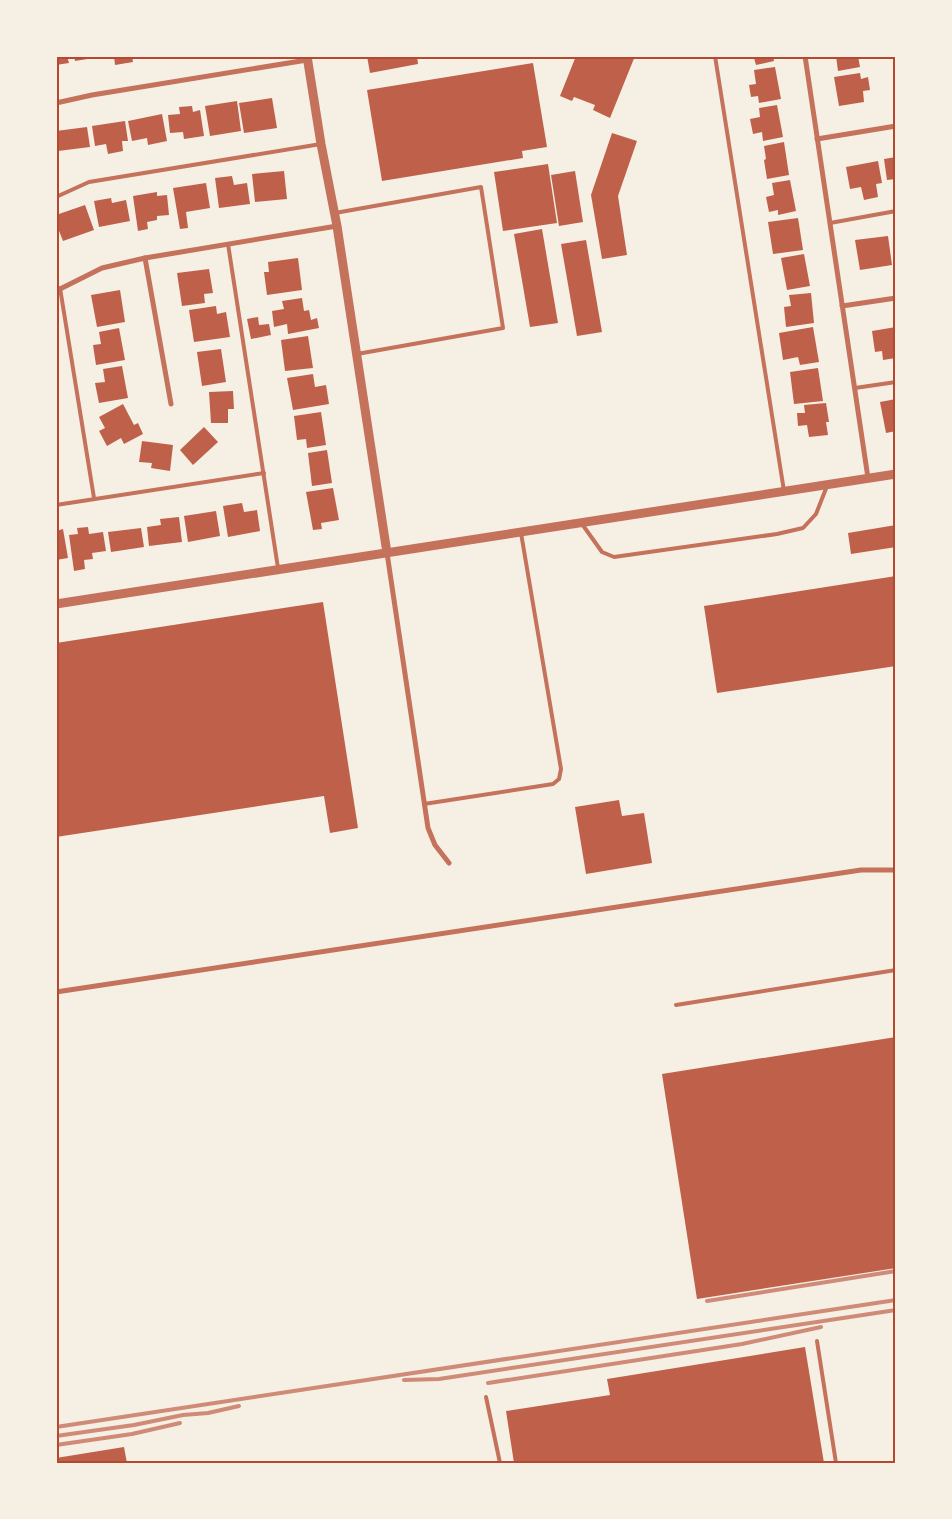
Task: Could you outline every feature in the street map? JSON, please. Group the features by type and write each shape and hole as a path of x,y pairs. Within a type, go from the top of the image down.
{"street":[{"path":"805,56 868,478"},
{"path":"56,103 92,95 307,58 357,354 428,828 435,845 449,863"},
{"path":"817,139 896,126"},
{"path":"58,290 102,268 146,258 336,226"},
{"path":"146,258 170,404"},
{"path":"842,306 896,298"},
{"path":"56,604 896,474"},
{"path":"56,992 862,870 896,870"}],"lane":[{"path":"715,56 784,491"},
{"path":"56,197 89,182 321,144"},
{"path":"334,213 481,187 503,328 357,354"},
{"path":"830,223 896,211"},
{"path":"228,244 278,570"},
{"path":"58,290 94,498"},
{"path":"855,388 896,382"},
{"path":"56,505 264,473"},
{"path":"581,523 602,552 614,557 767,535 803,528 816,514 828,484"},
{"path":"424,804 553,784 559,779 561,769 520,532"},
{"path":"676,1005 896,970"},
{"path":"817,1341 836,1463"},
{"path":"486,1397 500,1463"}],"building":[{"path":"56,56 67,56 69,63 56,65"},
{"path":"74,56 100,56 100,57 75,61"},
{"path":"114,56 132,56 133,62 115,65"},
{"path":"367,56 417,56 418,64 370,73"},
{"path":"576,56 635,56 610,118 593,110 595,105 574,97 572,101 560,96"},
{"path":"746,56 773,56 774,61 756,65 754,58 747,59"},
{"path":"836,56 858,56 860,67 838,71"},
{"path":"533,63 547,147 522,151 523,158 382,181 367,90"},
{"path":"775,67 781,99 759,103 758,96 751,97 749,85 756,84 754,70"},
{"path":"860,73 861,79 868,77 870,90 863,91 864,102 839,106 834,77"},
{"path":"272,98 277,128 244,133 239,103"},
{"path":"237,101 241,131 210,136 205,106"},
{"path":"777,105 783,137 763,141 762,132 753,134 750,119 760,117 759,108"},
{"path":"192,106 193,112 200,110 204,136 184,139 183,132 170,133 168,115 180,114 179,107"},
{"path":"162,114 167,141 148,145 147,138 132,141 128,121"},
{"path":"125,121 128,141 122,141 123,151 108,154 106,144 95,146 92,126"},
{"path":"87,127 90,147 58,151 56,131"},
{"path":"612,133 637,141 618,196 627,255 602,259 591,195"},
{"path":"784,142 789,175 767,179 764,146"},
{"path":"896,157 896,179 887,180 884,159"},
{"path":"878,161 882,183 876,184 878,197 864,200 861,187 850,189 846,167"},
{"path":"548,164 557,223 503,231 494,172"},
{"path":"284,171 287,199 255,202 252,174"},
{"path":"575,171 583,222 559,226 551,175"},
{"path":"232,176 234,185 247,183 250,204 219,208 215,178"},
{"path":"790,180 796,211 778,215 778,210 769,212 766,197 774,195 772,183"},
{"path":"206,183 210,208 186,212 188,228 180,229 173,188"},
{"path":"157,192 157,196 167,195 169,215 157,216 157,220 147,222 148,229 138,231 133,196"},
{"path":"111,198 112,203 126,200 130,221 99,227 94,201"},
{"path":"85,205 94,230 63,241 56,223 56,215"},
{"path":"798,218 803,250 773,254 768,222"},
{"path":"542,229 558,323 530,327 514,234"},
{"path":"888,236 892,265 860,270 855,240"},
{"path":"586,240 602,332 577,336 561,244"},
{"path":"804,254 810,286 787,290 781,258"},
{"path":"298,258 302,290 267,295 264,272 269,272 268,262"},
{"path":"209,269 213,293 204,294 205,303 182,306 177,273"},
{"path":"120,290 125,322 97,327 91,295"},
{"path":"811,293 814,323 786,327 784,307 791,306 789,295"},
{"path":"302,298 304,311 309,310 311,320 317,318 319,328 288,334 287,324 274,327 272,311 284,309 282,301"},
{"path":"216,306 217,314 226,312 230,337 194,342 189,310"},
{"path":"258,317 259,325 269,324 271,335 251,339 247,319"},
{"path":"813,327 819,362 800,365 798,357 783,360 779,333"},
{"path":"896,327 896,358 883,360 882,351 875,352 872,331"},
{"path":"119,328 125,360 96,365 93,345 101,344 99,332"},
{"path":"308,336 313,368 285,371 281,340"},
{"path":"221,349 226,382 202,386 197,352"},
{"path":"122,366 128,398 99,403 95,383 105,382 103,369"},
{"path":"818,368 823,401 794,404 790,372"},
{"path":"313,374 315,387 326,385 329,404 293,410 287,378"},
{"path":"233,391 234,409 228,409 228,423 211,423 209,392"},
{"path":"896,399 896,431 886,433 880,402"},
{"path":"826,403 829,422 826,422 828,435 809,437 807,425 798,426 797,413 805,413 804,405"},
{"path":"123,404 134,425 138,423 143,434 124,444 121,438 107,446 99,431 105,428 99,417"},
{"path":"321,412 326,445 307,448 306,439 297,440 294,416"},
{"path":"204,427 218,442 193,465 180,450"},
{"path":"142,441 173,445 170,471 151,468 152,463 139,462"},
{"path":"327,450 332,483 312,486 308,453"},
{"path":"333,488 339,520 321,523 322,529 313,530 306,492"},
{"path":"242,503 244,512 257,510 260,531 228,537 223,506"},
{"path":"216,511 220,536 188,542 184,516"},
{"path":"179,517 182,542 149,546 147,527 161,525 160,519"},
{"path":"896,525 896,547 851,554 848,533"},
{"path":"88,527 89,534 103,532 106,551 92,553 93,559 84,560 85,569 74,571 69,535 78,534 77,528"},
{"path":"141,528 144,547 111,552 108,532"},
{"path":"63,529 68,558 56,560 56,531"},
{"path":"896,576 896,666 717,693 704,606"},
{"path":"323,602 358,828 330,833 324,796 56,837 56,643"},
{"path":"619,800 622,816 644,813 652,863 586,874 575,807"},
{"path":"896,1037 896,1268 697,1299 662,1074"},
{"path":"805,1347 824,1463 514,1463 506,1411 610,1395 607,1379"},
{"path":"124,1447 127,1463 56,1463 56,1458"}],"railway":[{"path":"707,1301 896,1271"},
{"path":"56,1427 896,1300"},
{"path":"404,1380 439,1379 896,1310"},
{"path":"488,1383 742,1344 821,1327"},
{"path":"56,1436 134,1425 183,1415 208,1413 239,1406"},
{"path":"56,1445 132,1434 180,1423"}]}
